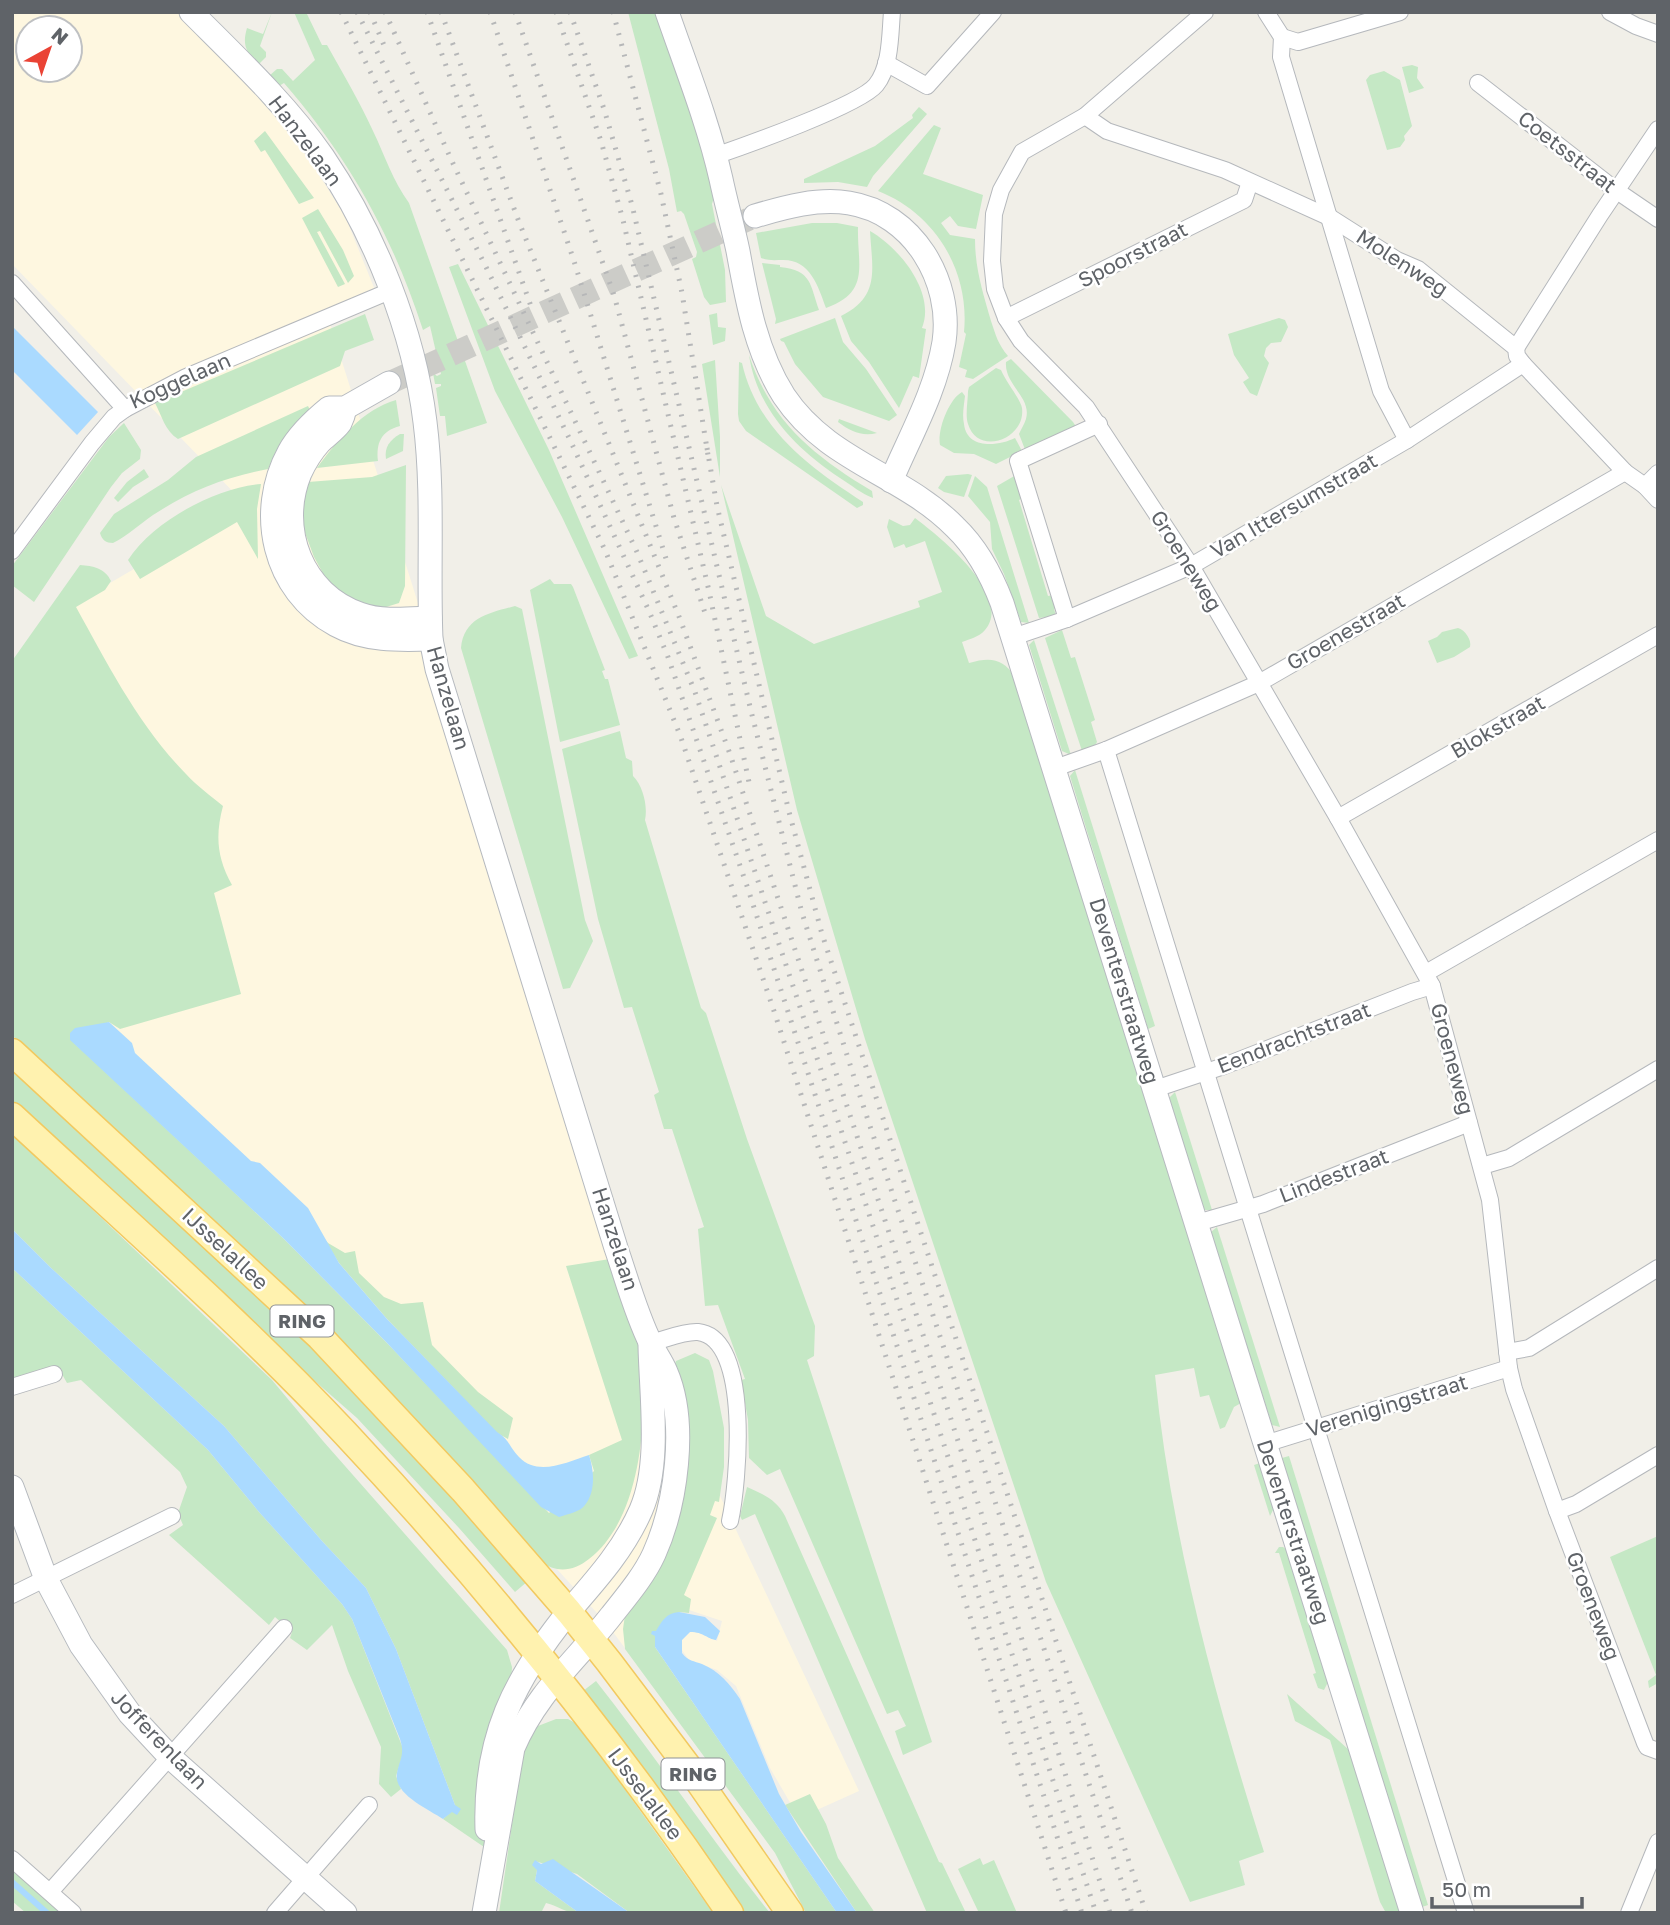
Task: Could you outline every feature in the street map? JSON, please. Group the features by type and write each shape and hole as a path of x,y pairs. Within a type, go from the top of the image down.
{"main road":[{"name":"IJsselallee","path":"12,1052 320,1337 463,1490 592,1640 688,1767 790,1913"},
{"name":"IJsselallee","path":"12,1116 175,1266 342,1430 438,1535 556,1677 730,1913"}],"street":[{"name":"Hanzelaan","path":"191,12 286,110 322,156 376,253 407,334 425,426 430,628 437,669 616,1248 650,1343 667,1373 675,1405 678,1444 672,1497 662,1533 648,1566 592,1640"},
{"name":"Deventerstraatweg","path":"667,12 715,156 747,300 766,363 784,395 809,426 852,460 891,481 940,513 968,540 992,578 1055,768 1412,1913"},
{"path":"715,156 861,97 876,85 886,63 892,12"},
{"path":"886,63 928,86 993,12"},
{"path":"1085,116 1205,12"},
{"path":"1265,12 1282,37 1281,57 1381,391 1407,440"},
{"path":"1282,37 1297,41 1400,12"},
{"path":"1610,12 1658,34"},
{"name":"Coetsstraat","path":"1478,83 1617,191 1658,219"},
{"name":"Groeneweg","path":"1085,116 1022,152 1015,163 1001,190 994,214 992,261 995,289 1006,318 1021,341 1086,407 1191,566 1429,980 1490,1200 1508,1360 1514,1389 1645,1743 1647,1747 1658,1751"},
{"name":"Molenweg","path":"1085,116 1107,131 1225,170 1250,183 1300,202 1331,218 1397,260 1418,269 1516,348 1517,356 1523,364 1625,472 1645,486 1658,500"},
{"path":"1516,348 1658,129"},
{"name":"Spoorstraat","path":"1006,318 1244,200 1250,183"},
{"path":"755,216 806,203 858,205 886,217 909,234 928,258 942,292 946,316 944,342 935,378 891,481"},
{"name":"Koggelaan","path":"12,283 125,409 186,377 390,291"},
{"name":"Van Ittersumstraat","path":"1013,637 1067,619 1191,566 1407,440 1523,364"},
{"path":"389,383 345,408 329,408 293,445 281,467 271,508 274,538 289,580 307,603 338,626 360,635 386,639 430,628"},
{"path":"12,551 97,437 125,409"},
{"path":"1067,619 1018,461 1098,424"},
{"name":"Groenestraat","path":"1055,768 1107,750 1259,684 1625,472"},
{"path":"1645,486 1658,473"},
{"name":"Blokstraat","path":"1338,818 1658,635"},
{"path":"1107,750 1466,1913"},
{"name":"Eendrachtstraat","path":"1155,1089 1206,1073 1412,992 1658,840"},
{"path":"1482,1166 1509,1158 1658,1069"},
{"name":"Lindestraat","path":"1196,1223 1247,1209 1469,1123"},
{"name":"Verenigingstraat","path":"1265,1444 1508,1360 1658,1268"},
{"path":"650,1343 698,1332 711,1337 725,1353 732,1372 738,1468 730,1521"},
{"name":"Hanzelaan","path":"569,1612 610,1564 642,1508 652,1469 650,1343"},
{"path":"12,1387 54,1374"},
{"path":"1557,1511 1576,1504 1658,1455"},
{"name":"Jofferenlaan","path":"12,1487 46,1579 80,1645 130,1714 170,1757 345,1913"},
{"path":"12,1595 172,1516"},
{"path":"494,1867 487,1827 496,1736 508,1705 536,1654 569,1612"},
{"path":"50,1892 284,1628"},
{"path":"484,1913 513,1748 536,1704 556,1677 592,1640"},
{"path":"275,1913 369,1805"},
{"path":"1629,1913 1658,1842"},
{"path":"12,1859 73,1913"}],"shaded area":[{"path":"12,12 178,12 261,99 307,156 345,216 377,295 328,317 656,1360 859,1791 799,1818 770,1768 736,1686 717,1670 689,1660 682,1650 682,1640 690,1632 700,1632 717,1641 722,1621 683,1608 652,1628 778,1853 607,1624 411,1409 46,1066 153,748 69,607 245,504 12,264"}],"green space":[{"path":"272,12 260,46 266,52 266,57 258,65 246,48 247,28 263,34"},
{"path":"294,12 306,12 322,45 327,45 363,109 409,203 487,423 447,436 445,416 440,416 436,388 441,384 435,384 433,373 437,376 441,374 430,326 423,330 383,230 329,140 284,83 279,86 269,76 277,69 282,69 293,81 315,60"},
{"path":"628,12 658,12 694,117 715,194 712,204 725,270 726,302 710,305 704,297 692,259 697,252 684,214 677,212 669,169"},
{"path":"1402,67 1418,67 1417,78 1424,88 1409,93"},
{"path":"1384,71 1400,80 1412,126 1400,147 1387,150 1366,80 1370,75"},
{"path":"919,107 927,114 873,176 867,187 838,182 804,183 804,179 875,146 913,118 912,115"},
{"path":"934,125 941,128 923,174 983,195 976,229 958,226 950,216 941,223 950,235 975,239 978,271 985,301 998,340 1008,356 973,379 965,377 967,370 959,367 966,334 964,309 961,287 945,247 932,229 916,214 878,191"},
{"path":"265,131 314,198 299,204 265,150 261,152 254,141"},
{"path":"318,209 343,250 354,276 348,283 320,231 317,232 345,284 338,287 302,218"},
{"path":"812,223 837,223 858,227 859,265 856,285 850,294 826,308 816,283 800,264 761,258 756,233"},
{"path":"870,231 893,248 903,260 920,286 924,300 922,328 926,329 919,378 913,376 899,408 869,362 851,341 841,316 863,300 868,290 872,269"},
{"path":"762,263 780,265 804,275 811,286 819,310 775,324"},
{"path":"458,264 549,450 638,656 629,659 562,517 495,391 449,267"},
{"path":"717,313 718,327 726,328 725,341 713,345 709,315"},
{"path":"365,314 374,340 345,351 340,366 178,439 164,423 155,403"},
{"path":"835,318 843,342 866,369 897,415 889,421 823,397 795,364 780,339"},
{"path":"1279,318 1285,320 1288,327 1281,342 1271,343 1266,348 1264,356 1269,363 1257,396 1250,393 1243,382 1249,378 1234,355 1228,334"},
{"path":"749,355 769,400 782,418 813,450 872,491 873,498 824,467 794,441 760,393"},
{"path":"1011,359 1077,428 1026,452 1019,434 1027,411 1022,397 1009,378 1006,362"},
{"path":"715,360 720,437 720,477 702,364"},
{"path":"739,362 742,363 760,408 773,427 805,460 863,502 863,505 857,508 746,431 738,414"},
{"path":"996,368 1001,370 1022,408 1017,428 1000,440 991,442 981,440 973,434 968,424 968,391 969,387"},
{"path":"962,392 965,396 964,424 971,438 977,442 993,444 1015,438 1022,451 996,464 974,454 954,453 940,445 940,431 945,416 953,401"},
{"path":"396,400 400,426 388,431 381,439 378,461 317,468 342,437 362,419 384,404"},
{"path":"308,406 310,410 279,446 268,469 237,476 195,492 153,515 113,543 102,538 100,533 114,514 168,480 196,457"},
{"path":"839,419 877,433 856,432 838,422"},
{"path":"124,423 141,450 140,459 122,473 111,487 34,602 12,585 12,566 109,437"},
{"path":"400,434 404,434 403,451 386,459 388,444"},
{"path":"406,465 405,586 399,603 383,608 356,602 330,586 314,557 304,530 302,509 308,482 372,477"},
{"path":"144,469 149,477 133,487 118,502 114,498 127,482"},
{"path":"972,475 964,497 938,488 946,476"},
{"path":"1016,475 1023,498 1019,500 1048,596 1053,595 1057,607 1054,609 1056,616 1039,618 997,486"},
{"path":"975,476 987,487 1029,623 1021,622 992,549 990,522 968,496"},
{"path":"261,484 257,509 258,559 237,522 140,579 128,560 153,532 187,508 206,499"},
{"path":"721,485 766,616 814,644 920,607 918,601 942,592 925,541 906,548 904,544 894,548 887,527 889,519 903,526 910,525 915,518 970,568 990,601 991,616 985,630 962,642 969,663 995,661 1006,666 1015,677 1241,1403 1234,1407 1225,1427 1220,1429 1209,1395 1200,1397 1194,1368 1155,1375 1172,1496 1197,1616 1264,1852 1239,1861 1245,1885 1190,1902 1046,1582 865,1039 797,810"},
{"path":"80,565 102,570 111,581 105,590 76,607 112,673 153,736 195,783 223,806 219,827 220,856 232,885 214,893 241,994 120,1029 109,1022 71,1040 284,1239 549,1513 594,1471 589,1455 622,1440 566,1266 610,1259 637,1340 641,1366 643,1395 639,1457 622,1516 608,1540 589,1559 577,1566 559,1569 541,1561 355,1358 228,1235 12,1035 12,661"},
{"path":"550,579 554,584 571,584 573,587 605,670 602,671 605,679 608,679 620,725 560,742 530,590"},
{"path":"515,606 522,609 585,920 593,941 570,988 563,989 461,648 467,629 473,623 488,614"},
{"path":"1458,628 1467,636 1470,647 1437,663 1428,641 1442,632"},
{"path":"1062,630 1071,658 1075,657 1095,720 1091,722 1097,742 1082,751 1045,638"},
{"path":"1034,640 1071,755 1062,751 1029,645"},
{"path":"620,731 626,758 632,761 633,776 644,796 645,820 701,1008 706,1013 747,1139 815,1326 814,1356 807,1360 932,1742 903,1755 895,1731 906,1726 898,1710 887,1714 780,1469 767,1475 749,1458 748,1420 741,1380 745,1379 718,1305 705,1306 698,1229 704,1227 672,1129 664,1129 654,1095 659,1092 632,1007 624,1008 598,919 562,749"},
{"path":"1075,770 1155,1026 1148,1029 1070,776"},
{"path":"12,1066 242,1278 382,1419 528,1581 515,1592 357,1418 252,1326 12,1105"},
{"path":"1175,1092 1212,1210 1204,1210 1169,1098"},
{"path":"12,1133 272,1380 507,1650 512,1667 511,1686 484,1817 484,1847 443,1819 455,1805 396,1649 366,1588 322,1541 224,1426 12,1229"},
{"path":"1217,1227 1280,1427 1272,1425 1211,1232"},
{"path":"322,1236 345,1253 355,1251 359,1273 384,1297 401,1304 423,1302 432,1345 478,1392 513,1418 508,1439 497,1433 387,1319 339,1263"},
{"path":"12,1268 208,1450 259,1512 342,1604 352,1619 404,1751 396,1776 401,1789 391,1797 379,1784 381,1747 348,1671 332,1625 307,1650 290,1638 292,1632 275,1617 269,1625 169,1535 183,1525 178,1513 187,1487 180,1472 81,1380 67,1383 58,1367 12,1382"},
{"path":"695,1353 709,1360 713,1371 724,1428 724,1467 719,1502 715,1501 710,1515 717,1518 684,1595 691,1599 689,1613 679,1612 655,1636 655,1647 837,1913 806,1913 775,1853 625,1649 625,1615 657,1568 675,1364 676,1361"},
{"path":"1289,1456 1428,1905 1422,1907 1282,1458"},
{"path":"1260,1463 1274,1508 1270,1516 1254,1465"},
{"path":"747,1487 764,1495 782,1510 939,1862 942,1863 966,1913 927,1913 755,1514 742,1520 740,1516"},
{"path":"1658,1536 1658,1683 1649,1688 1648,1681 1656,1675 1610,1557"},
{"path":"1279,1547 1287,1550 1328,1682 1324,1690 1318,1688 1313,1674 1316,1673 1279,1553 1275,1553"},
{"path":"596,1681 770,1913 743,1913 724,1882 583,1691"},
{"path":"1287,1694 1349,1750 1401,1913 1386,1913 1380,1902 1330,1740 1295,1721"},
{"path":"556,1719 568,1719 579,1725 713,1913 630,1913 577,1874 535,1861 535,1881 579,1913 546,1903 541,1913 499,1913 522,1756 533,1731 538,1726"},
{"path":"810,1794 826,1824 838,1858 875,1913 857,1913 785,1805"},
{"path":"980,1858 983,1865 994,1860 1017,1913 979,1913 958,1869"},
{"path":"12,1867 65,1913 26,1913 12,1901"}],"water":[{"path":"12,326 98,412 77,435 12,370"},
{"path":"109,1022 132,1043 135,1053 251,1161 260,1163 308,1208 339,1263 387,1319 505,1438 519,1457 527,1463 544,1467 589,1455 593,1474 592,1487 589,1499 583,1507 559,1517 541,1507 387,1343 284,1239 70,1040 70,1033 75,1028"},
{"path":"12,1229 224,1426 322,1541 366,1588 396,1649 455,1805 461,1809 457,1815 452,1812 443,1819 413,1800 400,1788 397,1773 402,1753 400,1739 352,1619 342,1604 259,1512 208,1450 12,1268"},
{"path":"679,1612 705,1617 720,1631 716,1640 690,1632 682,1640 682,1653 719,1674 740,1699 779,1794 801,1832 857,1913 837,1913 655,1647 652,1631 656,1631 668,1616"},
{"path":"553,1859 630,1913 579,1913 535,1881 537,1870 532,1865 535,1860 541,1864"}],"waterway":[{"path":"12,1882 47,1913"}],"tunnel":[{"path":"389,383 749,219"}],"railway":[{"path":"341,12 605,550 680,735 774,1011 1066,1913"},
{"path":"357,12 571,442 668,657 747,886 1082,1913"},
{"path":"370,12 386,50"},
{"path":"385,12 450,157 637,552 695,692 873,1226 1096,1913"},
{"path":"427,12 533,312"},
{"path":"441,12 519,222 680,619 730,754 948,1410 1110,1913"},
{"path":"490,12 574,261 668,565"},
{"path":"515,12 614,295 674,518 706,616"},
{"path":"556,12 601,141 623,220 709,591 750,787"},
{"path":"570,12 604,109 632,205 751,711 802,913 860,1096 1132,1913"},
{"path":"613,12 661,194 682,293 708,455"},
{"path":"707,448 717,506 789,812 822,934 1146,1913"}]}
